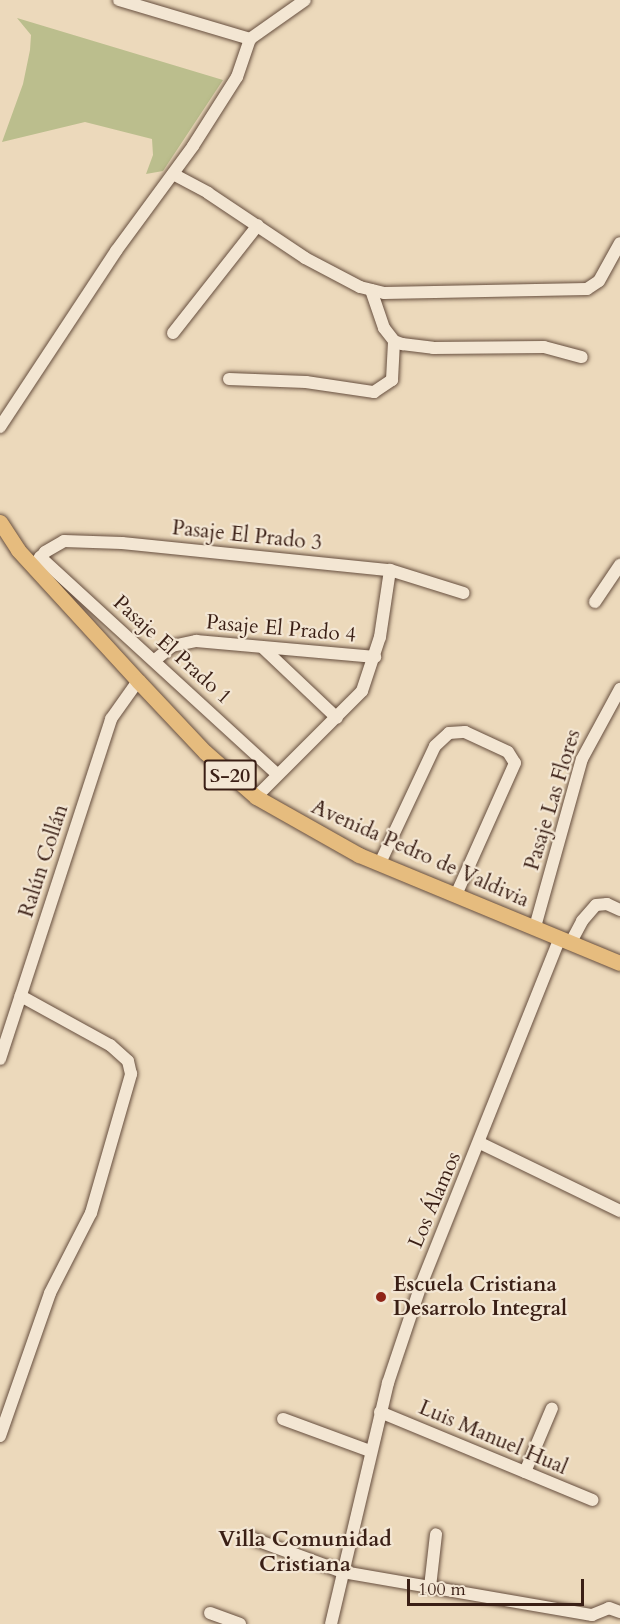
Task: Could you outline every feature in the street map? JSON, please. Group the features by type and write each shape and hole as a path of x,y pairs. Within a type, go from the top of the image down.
{"main road":[{"name":"Avenida Pedro de Valdivia","path":"0,522 138,681 205,752 255,797 319,836 620,963"}],"street":[{"path":"119,0 250,39"},
{"path":"0,427 116,251 173,174 237,77 250,39 305,0"},
{"path":"173,174 258,225 305,258 371,290 395,293 587,289 599,281 620,243"},
{"path":"173,333 258,225"},
{"path":"229,379 306,382 374,392 392,380 394,341 384,328 371,290"},
{"path":"394,341 433,348 544,347 582,357"},
{"name":"Pasaje El Prado 3","path":"36,562 57,544 72,540 390,570 464,593"},
{"name":"Pasaje El Prado 1","path":"36,562 155,660 276,773"},
{"path":"595,602 620,565"},
{"path":"255,797 276,773 337,718 362,691 375,657 390,570"},
{"name":"Pasaje El Prado 4","path":"155,660 172,646 188,642 375,657"},
{"path":"262,647 337,718"},
{"name":"Ralún Collán","path":"0,1059 111,719 138,681"},
{"name":"Pasaje Las Flores","path":"535,927 582,759 620,689"},
{"path":"380,863 433,750 442,739 454,731 465,732 508,752 514,759 513,771 456,895"},
{"name":"Los Álamos","path":"331,1624 380,1412 421,1285 566,940 596,905 607,904 620,910"},
{"path":"0,1436 50,1293 91,1213 131,1074 128,1061 110,1045 21,996"},
{"path":"480,1143 620,1211"},
{"path":"525,1472 552,1408"},
{"name":"Luis Manuel Hual","path":"380,1412 592,1500"},
{"path":"283,1419 370,1451"},
{"path":"430,1587 436,1534"},
{"path":"251,1538 343,1572 430,1587 590,1620 609,1608 620,1612"},
{"path":"210,1613 240,1624"}],"green space":[{"path":"17,18 223,80 163,171 146,174 153,155 152,139 85,122 2,142 23,84 30,50 31,35"}],"place":[{"name":"Escuela Cristiana Desarrolo Integral","path":"381,1297"}],"district":[{"name":"Villa Comunidad Cristiana","path":"305,1552"}]}
